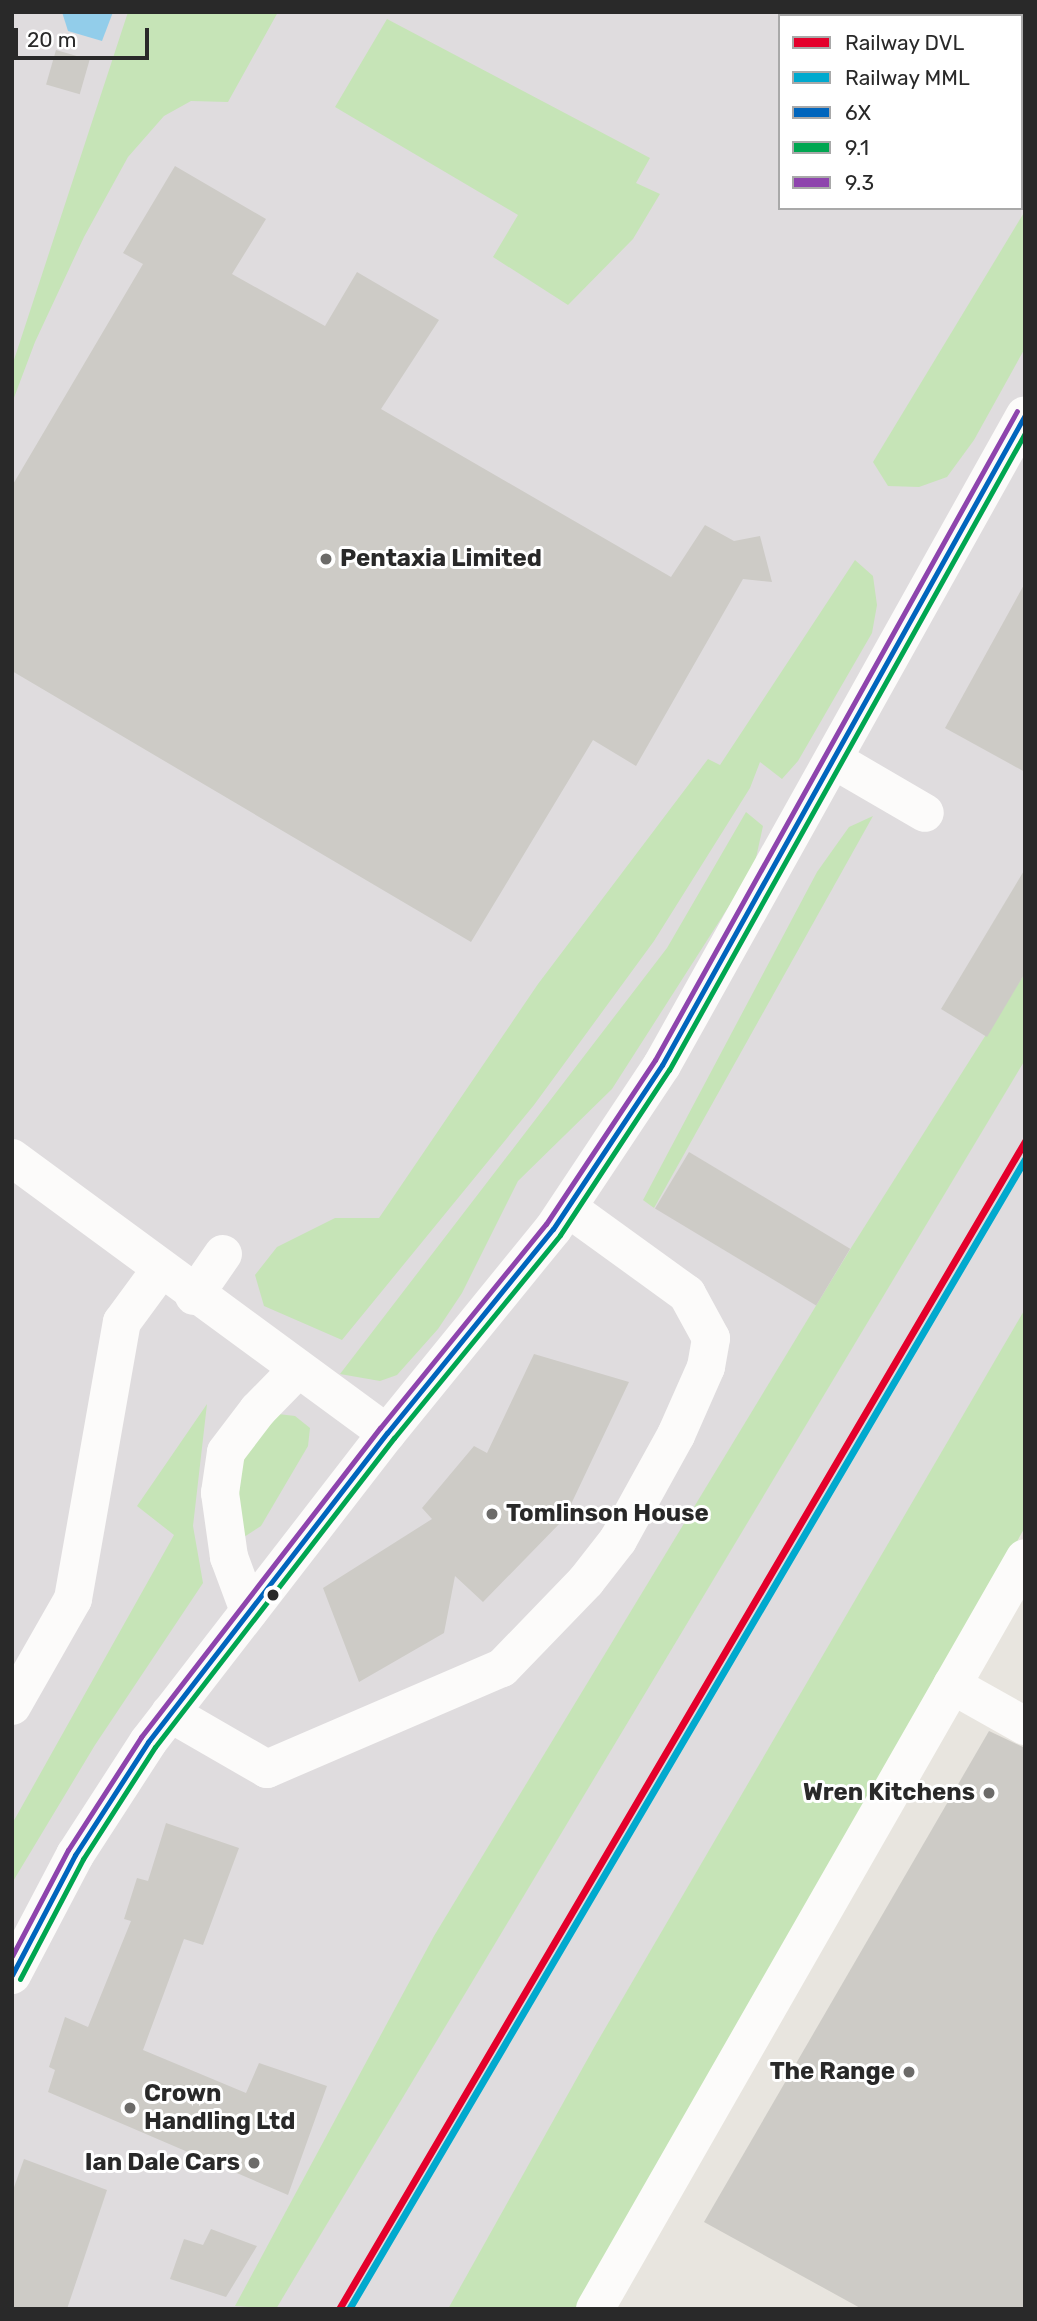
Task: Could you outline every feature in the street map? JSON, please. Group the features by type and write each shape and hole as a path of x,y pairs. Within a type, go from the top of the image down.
{"street":[{"path":"12,1975 75,1856 170,1713 387,1433 568,1208 662,1065 1025,415"},
{"path":"834,760 925,814"},
{"path":"12,1158 194,1296 387,1433"},
{"path":"170,1713 267,1769 502,1668 586,1581 618,1540 676,1435 706,1367 712,1338 687,1294 568,1208"},
{"path":"194,1296 223,1254"},
{"path":"12,1706 73,1599 122,1322 161,1269"},
{"path":"249,1611 229,1557 221,1506 226,1452 258,1410 298,1369"},
{"path":"595,2309 1025,1558"},
{"path":"952,1685 1025,1726"}],"shaded area":[{"path":"12,12 1025,12 1025,1320 512,2309 12,2309"}],"green space":[{"path":"128,12 278,12 228,102 191,101 164,116 128,157 84,237 35,342 12,403 12,366"},
{"path":"387,19 650,158 636,183 660,194 633,239 568,305 493,257 518,215 335,107"},
{"path":"1025,211 1025,348 974,440 947,477 919,487 888,486 873,462"},
{"path":"855,560 873,576 877,605 872,633 798,761 782,779 760,762 750,788 654,941 534,1105 342,1340 264,1306 255,1275 277,1247 335,1218 379,1218 538,984 708,759 720,765"},
{"path":"746,812 763,826 754,867 612,1089 518,1181 462,1293 438,1329 397,1375 380,1381 340,1374 667,948"},
{"path":"873,816 654,1208 643,1200 817,872 849,827"},
{"path":"1025,973 1025,1060 276,2309 235,2306 434,1936 851,1248"},
{"path":"1025,1309 1025,1527 593,2309 448,2309 596,2044"},
{"path":"207,1404 193,1526 203,1583 95,1745 12,1883 12,1824 174,1535 137,1506"},
{"path":"278,1414 295,1416 310,1428 308,1446 261,1526 244,1537 236,1517 245,1443"}],"water":[{"path":"62,12 113,12 102,41 68,31"}],"building":[{"path":"56,50 90,60 80,94 46,85"},
{"name":"Pentaxia Limited","path":"175,166 266,219 232,274 325,326 357,272 439,320 381,409 671,577 705,525 734,541 760,536 772,582 743,579 636,766 593,740 471,942 12,671 12,486 143,264 123,253"},
{"path":"1025,583 1025,772 945,728"},
{"path":"1025,869 1025,973 987,1037 941,1009"},
{"path":"689,1152 850,1249 816,1305 655,1209"},
{"name":"Tomlinson House","path":"534,1354 629,1382 564,1519 483,1602 455,1576 444,1633 359,1682 323,1588 432,1519 422,1508 474,1446 487,1453"},
{"name":"The Range","path":"989,1731 1025,1748 1025,2309 862,2309 704,2222"},
{"path":"166,1823 239,1848 203,1945 184,1939 143,2050 246,2093 259,2063 327,2086 288,2195 48,2092 55,2070 49,2067 65,2017 88,2027 131,1921 124,1919 137,1878 148,1881"},
{"path":"24,2159 107,2190 67,2309 12,2309 12,2193"},
{"path":"211,2229 257,2246 226,2297 170,2279 184,2239 203,2245"}],"rail line":[{"name":"DVL","path":"339,2309 1025,1141"},
{"name":"MML","path":"349,2309 1025,1159"}],"transit line":[{"name":"9.3","path":"12,1956 68,1850 141,1737 380,1428 546,1224 655,1060 1017,411"},
{"name":"6X","path":"12,1975 75,1855 148,1742 387,1433 553,1229 662,1065 1025,415"},
{"name":"9.1","path":"20,1979 83,1859 155,1747 394,1438 560,1235 669,1070 1025,433"}],"place":[{"name":"Pentaxia Limited","path":"326,559"},
{"name":"Tomlinson House","path":"492,1514"},
{"name":"Wren Kitchens","path":"989,1793"},
{"name":"The Range","path":"909,2072"},
{"name":"Crown Handling Ltd","path":"130,2108"},
{"name":"Ian Dale Cars","path":"254,2163"}]}
